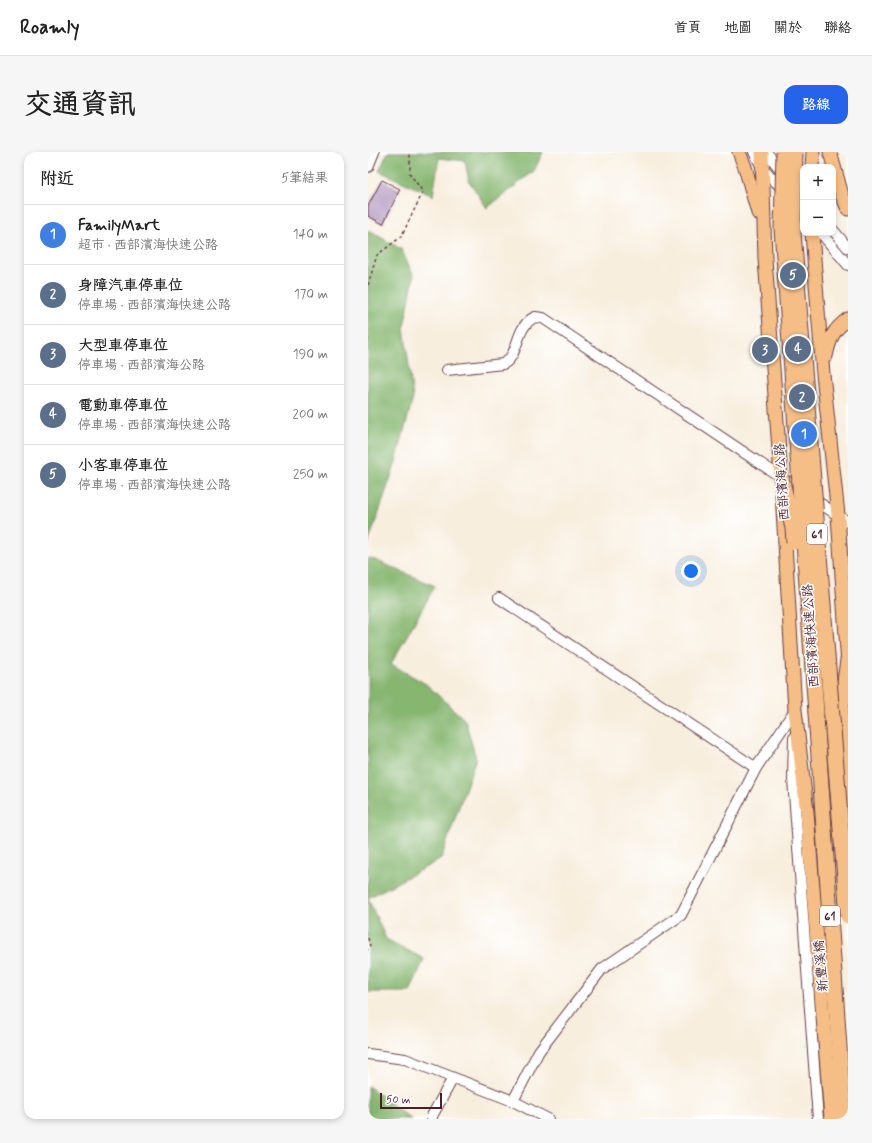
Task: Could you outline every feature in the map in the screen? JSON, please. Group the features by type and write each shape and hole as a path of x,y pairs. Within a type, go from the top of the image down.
{"highway":[{"name":"西部濱海快速公路","path":"784,152 782,228 844,1119"},
{"name":"西部濱海快速公路","path":"795,152 793,232 848,916"},
{"path":"781,477 793,528 801,650 816,713"},
{"path":"848,660 841,711 848,835"}],"main road":[{"path":"739,152 756,205 765,258"},
{"name":"西部濱海公路","path":"762,152 765,258 781,477 795,710 807,812"},
{"path":"812,164 813,152"},
{"path":"830,152 842,195 848,209"},
{"name":"61","path":"812,236 823,374 843,518 848,666"},
{"path":"823,374 829,342 833,332 848,319"},
{"name":"新豐溪橋","path":"807,812 831,1119"}],"street":[{"path":"368,167 374,152"},
{"path":"754,152 762,167 800,209"},
{"path":"766,152 800,192"},
{"path":"836,234 848,248"},
{"path":"824,236 848,265"},
{"path":"446,370 503,364 508,362 511,358 519,335 530,319 538,317 843,518"},
{"path":"499,598 756,768"},
{"path":"513,1101 539,1051 602,970 680,916 756,768 795,710"},
{"path":"795,710 792,779 818,1119"},
{"path":"368,1054 405,1059 513,1101 548,1119"},
{"path":"432,1119 432,1116 453,1078"}],"path":[{"path":"368,285 377,255 401,237 423,192 410,174 410,152"},
{"path":"368,938 370,946 368,950"}],"green space":[{"path":"388,152 543,152 534,171 487,208 469,181 465,161 439,158 433,196 379,171"},
{"path":"368,230 401,249 414,276 404,327 413,398 395,465 368,544"},
{"path":"368,557 435,586 391,664 426,684 465,720 476,758 441,859 368,898"},
{"path":"368,898 386,939 424,959 410,992 368,992"},
{"path":"368,1086 372,1089 411,1119 368,1119"}],"building":[{"path":"382,180 400,189 383,224 368,216 368,206"}],"place":[{"name":"小客車停車位","path":"793,275"},
{"name":"電動車停車位","path":"798,349"},
{"name":"大型車停車位","path":"765,350"},
{"name":"身障汽車停車位","path":"802,397"},
{"name":"FamilyMart","path":"804,434"}]}
